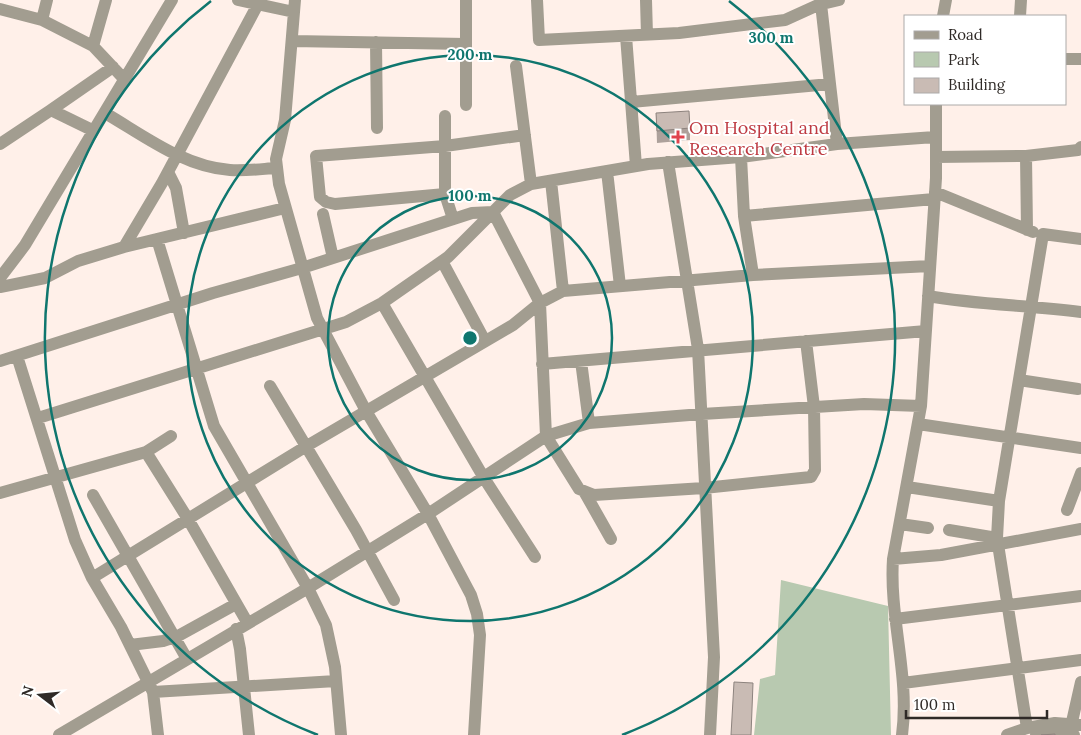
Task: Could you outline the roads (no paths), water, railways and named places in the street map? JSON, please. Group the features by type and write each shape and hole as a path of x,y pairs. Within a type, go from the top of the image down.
{"street":[{"path":"42,20 48,0"},
{"path":"93,46 106,0"},
{"path":"0,278 25,245 92,130 105,113 172,0"},
{"path":"238,0 258,4 294,6 285,120 276,159 276,168 285,208 316,318 366,411 428,514 471,595 478,614 479,673 474,735"},
{"path":"466,0 468,75 466,105"},
{"path":"538,0 539,40 626,36 785,20 808,5 839,0"},
{"path":"646,0 647,34"},
{"path":"943,15 946,0"},
{"path":"1020,15 1021,0"},
{"path":"124,247 177,156 258,4"},
{"path":"821,4 837,144"},
{"path":"0,9 42,20 93,46 124,80"},
{"path":"626,36 636,166"},
{"path":"292,41 466,44"},
{"path":"376,42 377,128"},
{"path":"1066,59 1081,59"},
{"path":"516,66 531,184"},
{"path":"0,144 113,67"},
{"path":"631,102 830,84"},
{"path":"902,735 903,683 895,619 893,560 921,406 935,196 936,105"},
{"path":"51,110 92,130"},
{"path":"105,113 177,156 215,168 230,170 276,168"},
{"path":"445,116 445,194 453,220"},
{"path":"445,194 335,204 326,202 320,197 316,156 445,146 525,135"},
{"path":"38,418 323,331 346,322 382,303 442,261 510,195 531,184 668,162 741,157 837,144 935,137"},
{"path":"936,157 1026,156 1078,150 1081,147"},
{"path":"1026,156 1027,230"},
{"path":"741,157 744,216 753,275"},
{"path":"668,162 698,349 714,657 710,735"},
{"path":"606,171 620,286"},
{"path":"168,172 176,188 184,233"},
{"path":"551,181 563,291"},
{"path":"744,216 935,196 1027,230 1081,239"},
{"path":"0,287 45,278 78,261 124,247 285,208"},
{"path":"0,361 176,305 302,268 472,213 494,212"},
{"path":"494,212 540,303 546,436 579,489 585,493 594,495 704,488 811,477 815,470 814,407 806,341"},
{"path":"324,214 333,258"},
{"path":"1043,234 999,501 997,540 1018,668 1021,733 1055,723 1075,732 1081,682"},
{"path":"157,240 214,426 308,588 326,625 336,681 341,735"},
{"path":"442,261 485,341"},
{"path":"92,578 305,447 513,325 540,303 563,291 753,275 930,266"},
{"path":"928,296 955,301 1031,306 1081,312"},
{"path":"382,303 484,478 535,557"},
{"path":"542,364 698,349 926,331"},
{"path":"17,356 75,540 92,578 130,645 151,687 158,735"},
{"path":"581,361 589,423"},
{"path":"1019,380 1078,389"},
{"path":"270,386 394,600"},
{"path":"60,735 151,687 187,659 367,552 484,478 546,436 589,423 864,404 921,406"},
{"path":"918,424 1081,448"},
{"path":"0,493 146,452 171,436"},
{"path":"146,452 188,519 236,604 242,626 249,735"},
{"path":"1067,510 1081,473"},
{"path":"907,486 999,501"},
{"path":"585,493 611,539"},
{"path":"93,496 187,659"},
{"path":"900,524 928,528"},
{"path":"893,560 940,555 997,540 1081,529"},
{"path":"948,530 997,540"},
{"path":"895,619 1081,596"},
{"path":"130,645 164,641 175,637 236,604"},
{"path":"903,683 1081,660"},
{"path":"151,687 245,686 336,681"}],"place":[{"name":"Om Hospital and Research Centre","path":"678,137"}]}
